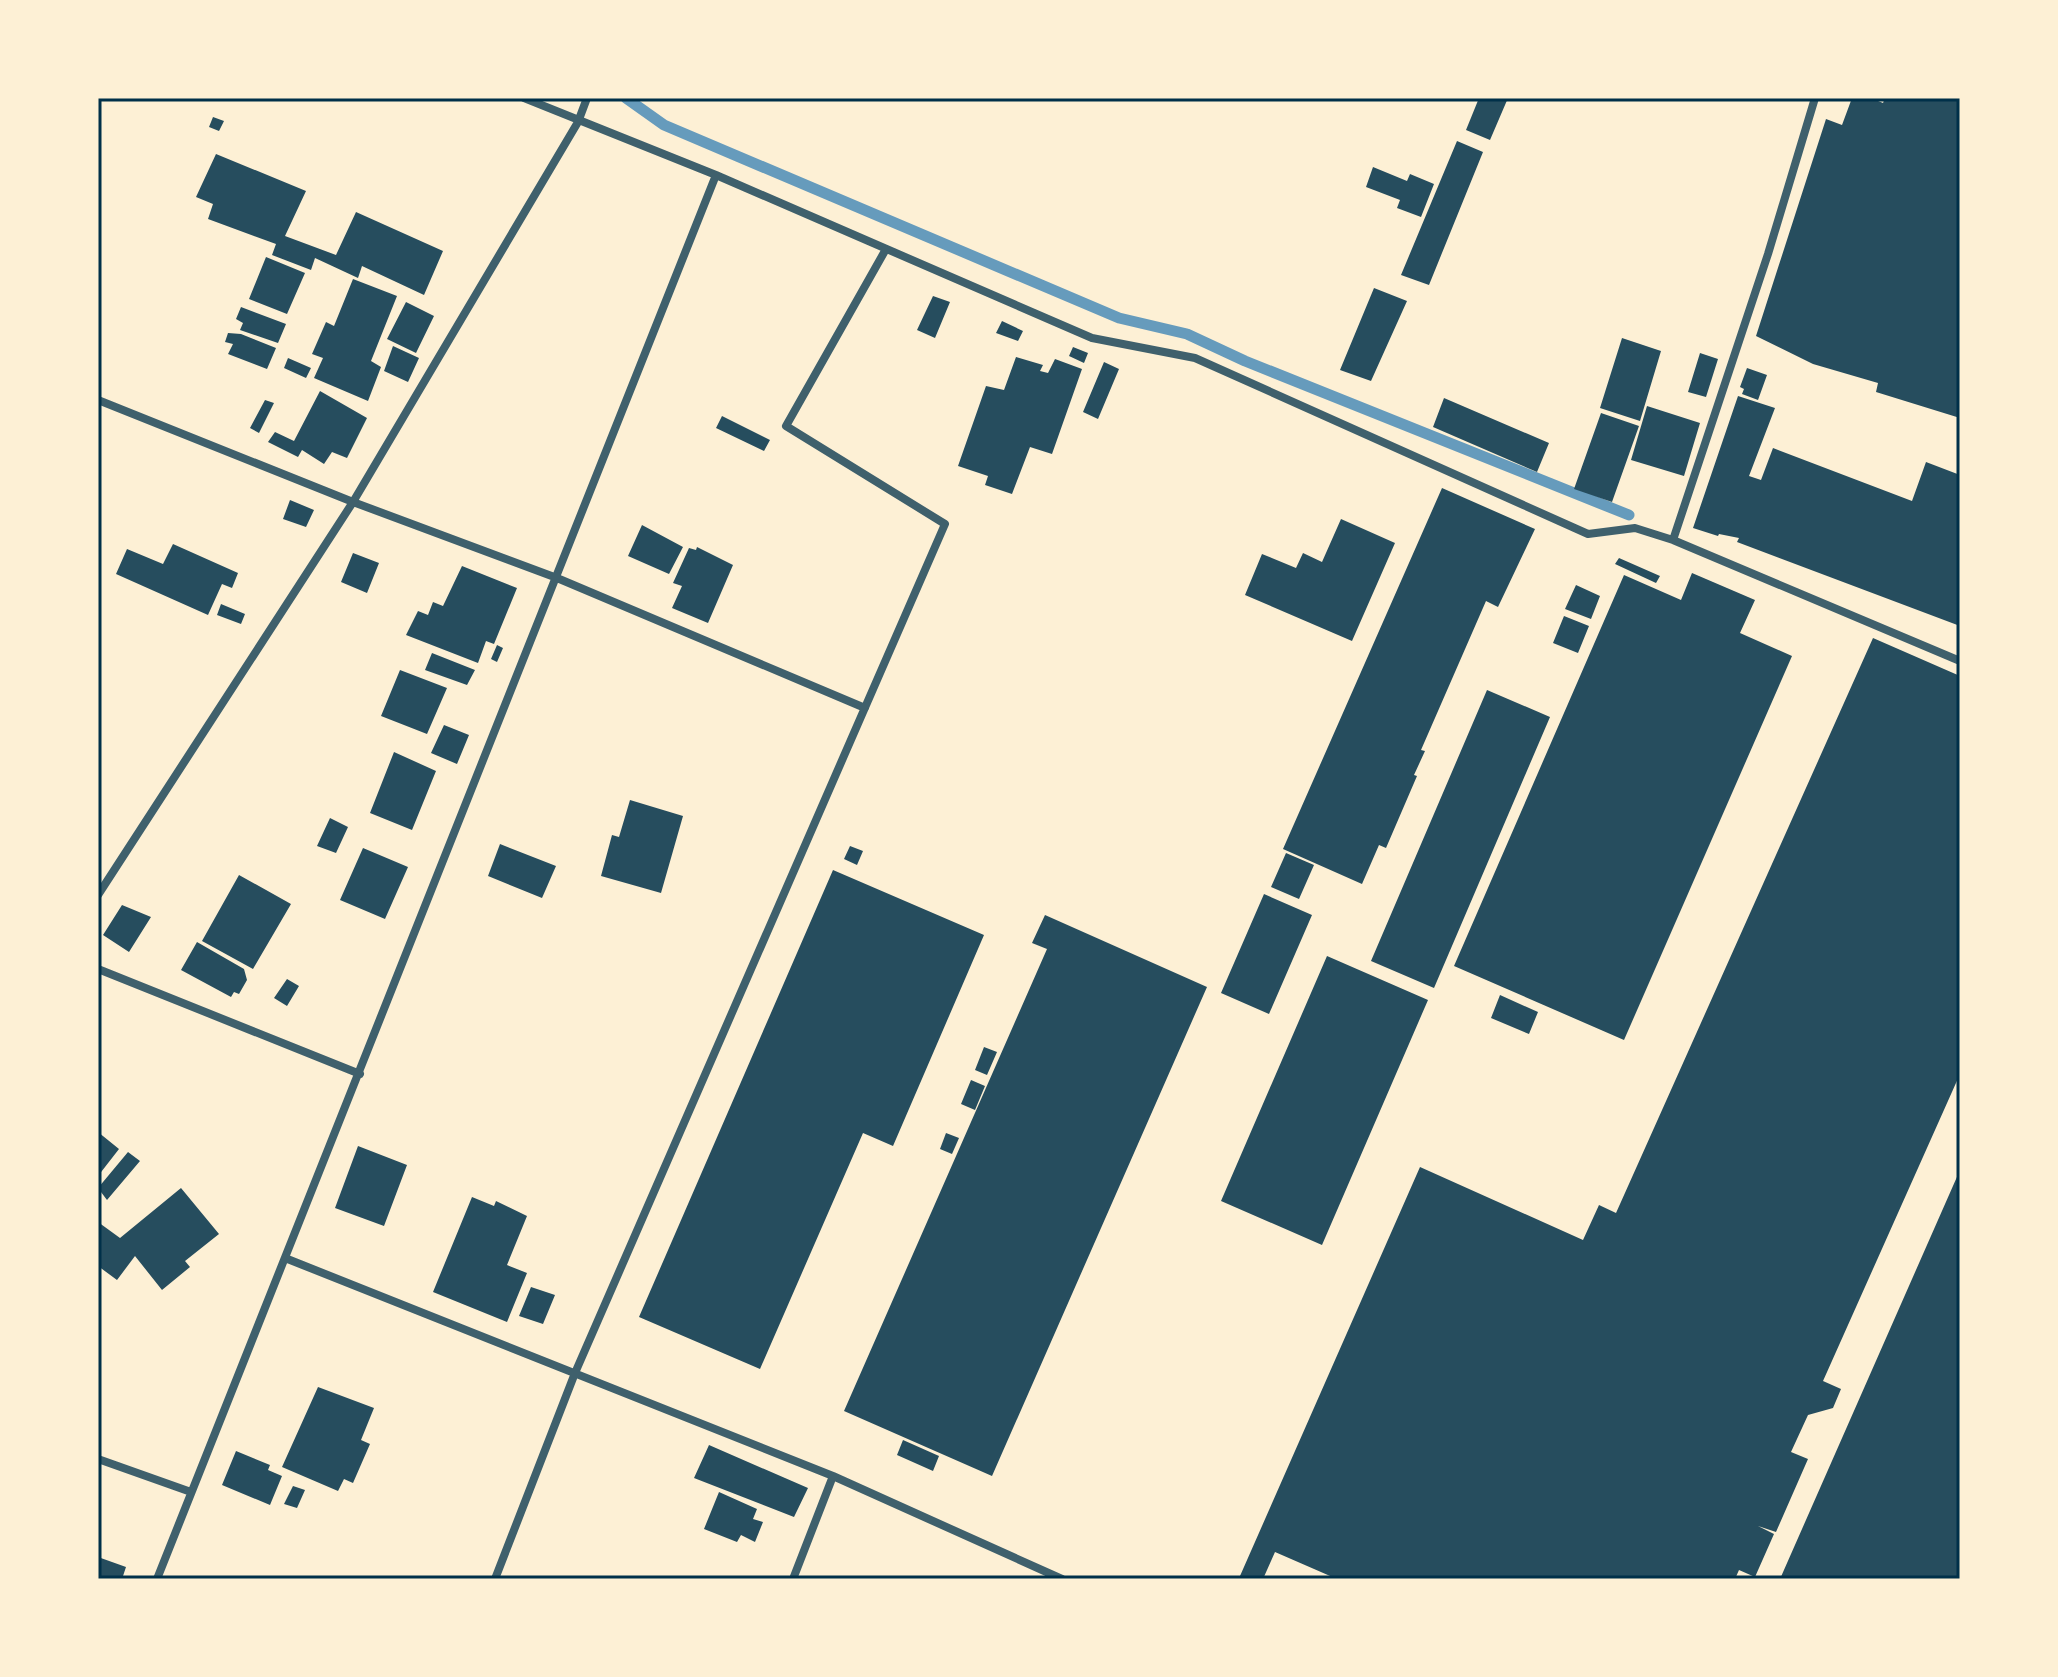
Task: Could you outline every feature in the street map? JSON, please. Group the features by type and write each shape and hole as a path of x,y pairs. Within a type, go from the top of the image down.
{"street":[{"path":"524,98 716,175 1092,338 1195,358 1588,534 1635,528 1673,540 1960,661"},
{"path":"98,895 353,502 578,122 587,98"},
{"path":"1673,540 1768,254 1815,98"},
{"path":"157,1579 716,175"},
{"path":"495,1579 575,1373 945,524 786,426 886,249"},
{"path":"98,400 353,502 557,578 865,708"},
{"path":"98,969 360,1074"},
{"path":"285,1258 833,1476 1062,1579"},
{"path":"98,1459 191,1492"},
{"path":"793,1579 833,1476"}],"building":[{"path":"1479,98 1508,98 1490,140 1466,130"},
{"path":"1852,98 1871,98 1883,103 1885,98 1960,98 1960,418 1876,392 1878,383 1813,364 1756,336 1826,119 1842,125"},
{"path":"213,117 224,121 219,131 209,127"},
{"path":"1457,141 1483,152 1429,285 1401,275"},
{"path":"216,154 306,191 285,236 336,255 356,212 443,251 424,295 362,266 358,278 315,258 311,270 272,255 276,244 208,219 213,204 196,197"},
{"path":"1373,167 1407,181 1410,174 1434,184 1421,217 1397,208 1400,200 1366,187"},
{"path":"266,257 305,273 287,314 249,299"},
{"path":"353,279 397,296 371,361 381,367 368,401 314,378 323,358 312,354 326,322 334,326"},
{"path":"1374,288 1407,301 1371,381 1340,370"},
{"path":"933,296 950,302 935,338 917,330"},
{"path":"406,302 434,316 416,353 387,339"},
{"path":"241,307 286,324 278,343 240,330 243,323 236,319"},
{"path":"1002,321 1023,331 1018,341 996,333"},
{"path":"228,333 241,334 276,348 267,369 228,354 233,344 225,342"},
{"path":"1622,338 1661,351 1640,421 1600,408"},
{"path":"393,346 419,358 408,382 384,371"},
{"path":"1073,347 1088,353 1084,363 1069,356"},
{"path":"1700,353 1718,359 1706,397 1688,392"},
{"path":"1016,357 1043,365 1040,371 1048,373 1055,359 1082,369 1052,454 1030,447 1012,494 985,485 988,476 958,466 986,386 1004,390"},
{"path":"288,358 311,368 306,378 284,368"},
{"path":"1104,362 1119,369 1098,419 1083,412"},
{"path":"1747,368 1767,375 1758,400 1742,394 1744,389 1740,387"},
{"path":"320,391 367,418 347,458 332,452 324,464 302,450 298,457 268,442 275,432 294,441"},
{"path":"1738,396 1775,408 1749,476 1761,480 1773,448 1912,501 1926,462 1960,475 1960,626 1737,542 1739,538 1718,536 1693,528"},
{"path":"1444,398 1549,443 1537,472 1433,427"},
{"path":"265,400 274,403 259,433 250,428"},
{"path":"1647,406 1700,423 1684,476 1631,460"},
{"path":"1601,413 1639,426 1612,502 1574,489"},
{"path":"722,416 770,440 764,451 716,428"},
{"path":"1442,488 1535,529 1498,607 1486,601 1421,750 1425,751 1414,775 1417,776 1386,848 1379,845 1362,884 1283,849"},
{"path":"290,500 314,510 306,527 283,519"},
{"path":"1341,519 1395,543 1352,641 1245,595 1262,554 1296,568 1303,553 1322,562"},
{"path":"642,525 683,547 669,574 628,556"},
{"path":"173,544 238,573 232,588 222,584 208,615 116,574 127,549 163,564"},
{"path":"697,547 733,565 708,623 672,608 682,586 673,583 689,548 696,550"},
{"path":"353,553 379,563 367,593 341,582"},
{"path":"1619,558 1660,576 1656,583 1615,564"},
{"path":"462,566 517,588 494,644 486,641 478,663 406,635 418,611 428,615 433,602 443,606"},
{"path":"1692,573 1755,600 1740,633 1792,656 1624,1040 1454,966 1624,575 1681,600"},
{"path":"1576,585 1600,596 1591,619 1565,609"},
{"path":"221,604 245,614 241,624 217,615"},
{"path":"1564,616 1589,626 1578,653 1553,643"},
{"path":"1873,638 1960,676 1960,1074 1823,1381 1841,1389 1833,1408 1808,1415 1791,1452 1808,1459 1776,1532 1758,1526 1774,1534 1755,1577 1739,1570 1735,1579 1337,1579 1275,1552 1263,1579 1240,1576 1420,1167 1583,1240 1599,1205 1616,1213"},
{"path":"497,645 503,648 497,662 491,659"},
{"path":"432,653 475,670 467,685 425,670"},
{"path":"400,670 447,688 427,734 381,716"},
{"path":"1487,690 1550,717 1434,988 1371,961"},
{"path":"444,725 469,735 457,764 431,753"},
{"path":"394,752 436,771 412,830 370,813"},
{"path":"630,800 683,816 661,893 601,876 612,835 619,837"},
{"path":"330,818 348,827 336,853 317,846"},
{"path":"500,844 556,866 542,898 488,876"},
{"path":"850,846 863,851 857,865 844,859"},
{"path":"363,848 408,867 385,919 340,900"},
{"path":"1286,853 1314,865 1299,899 1271,887"},
{"path":"833,870 984,935 893,1146 863,1133 760,1369 639,1317"},
{"path":"239,875 291,904 253,969 202,941"},
{"path":"1264,894 1312,915 1269,1014 1221,993"},
{"path":"122,905 151,917 129,952 103,935"},
{"path":"1045,915 1207,987 992,1476 844,1411 1047,949 1032,943"},
{"path":"197,942 244,969 247,980 239,994 234,992 231,997 181,970"},
{"path":"1327,956 1428,1000 1322,1245 1221,1201"},
{"path":"287,979 299,986 287,1006 274,998"},
{"path":"1500,995 1538,1012 1529,1034 1491,1018"},
{"path":"984,1047 997,1052 987,1075 975,1070"},
{"path":"971,1080 985,1086 975,1110 961,1104"},
{"path":"98,1132 119,1149 98,1176"},
{"path":"946,1133 959,1138 952,1154 940,1149"},
{"path":"358,1146 407,1165 384,1226 335,1208"},
{"path":"128,1152 140,1161 107,1200 98,1188"},
{"path":"1960,1170 1960,1579 1780,1579"},
{"path":"181,1188 219,1234 185,1261 190,1267 162,1290 135,1256 117,1280 98,1266 98,1222 120,1238"},
{"path":"472,1197 494,1206 496,1201 527,1216 507,1265 527,1273 507,1322 433,1292"},
{"path":"531,1287 555,1295 543,1324 519,1316"},
{"path":"318,1387 374,1408 361,1440 370,1444 353,1483 344,1479 338,1491 282,1467"},
{"path":"903,1440 939,1456 933,1471 897,1455"},
{"path":"709,1445 808,1488 794,1517 694,1478"},
{"path":"236,1451 270,1465 268,1470 282,1476 270,1505 222,1485"},
{"path":"293,1486 305,1490 297,1508 284,1504"},
{"path":"719,1492 757,1509 753,1519 763,1522 755,1542 741,1535 737,1542 704,1529"},
{"path":"98,1557 126,1567 122,1579 98,1579"}],"waterway":[{"path":"626,98 664,125 1119,318 1187,334 1245,361 1629,515"}]}
